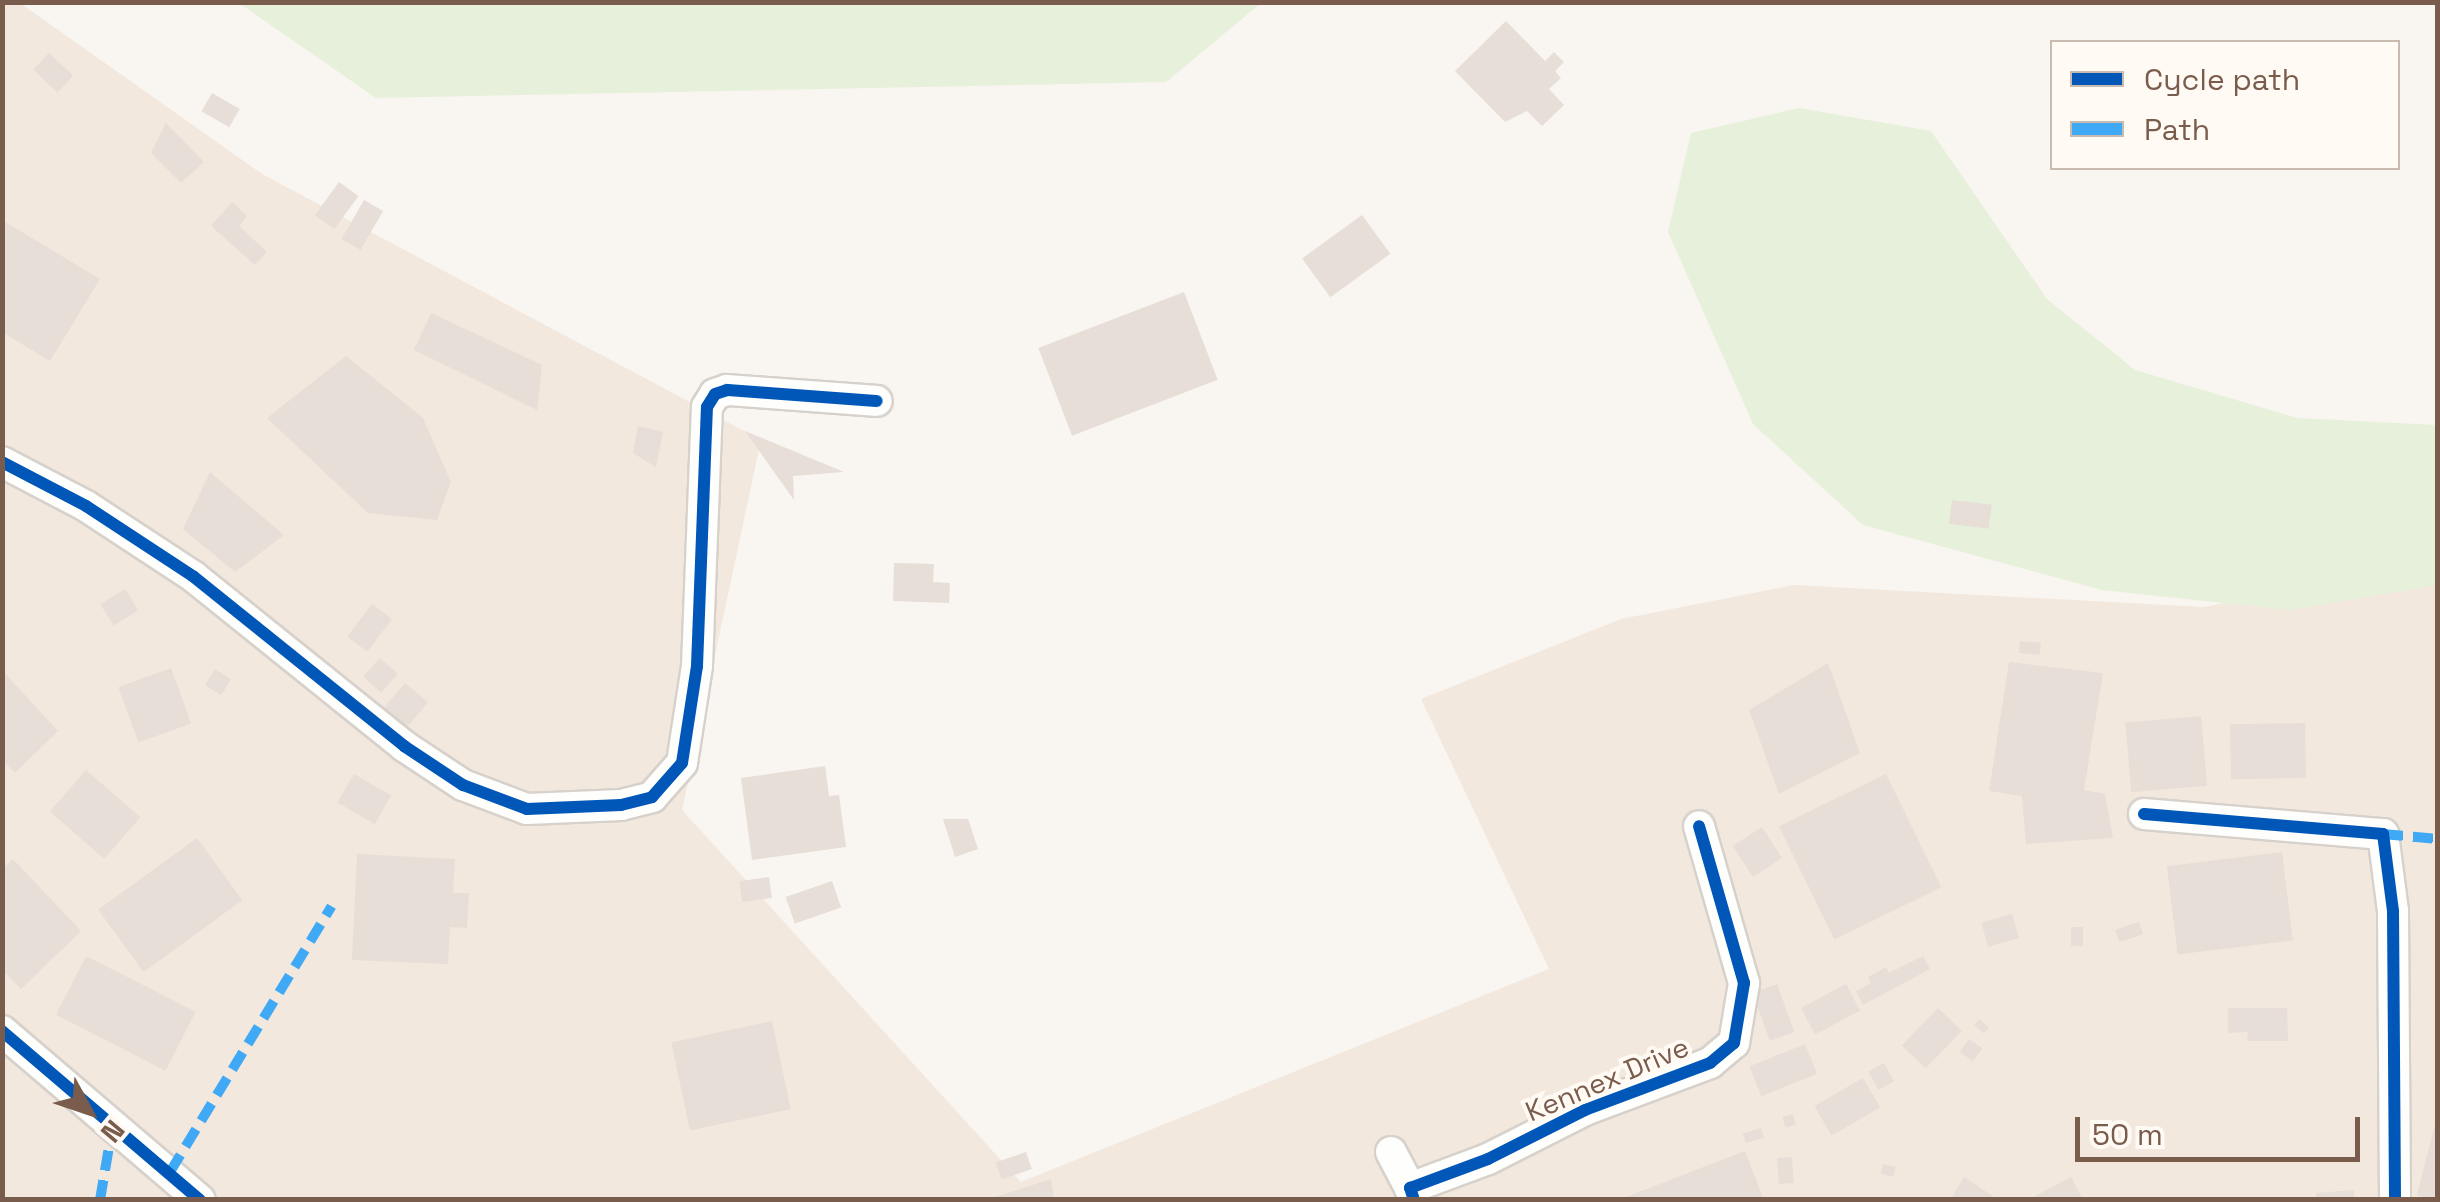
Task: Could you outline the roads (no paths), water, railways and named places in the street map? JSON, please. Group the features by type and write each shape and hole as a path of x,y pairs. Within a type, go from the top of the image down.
{"street":[{"path":"2,462 86,506 194,576 404,746 463,785 527,809 620,806 652,797 682,764 697,666 707,407 715,394 728,390 877,401"},
{"path":"2144,814 2383,834 2393,911 2395,1200"},
{"name":"Kennex Drive","path":"1412,1194 1585,1110 1710,1063 1734,1043 1744,983 1736,943 1700,826"},
{"path":"2,1031 200,1200"},
{"path":"1390,1152 1412,1194"}]}
